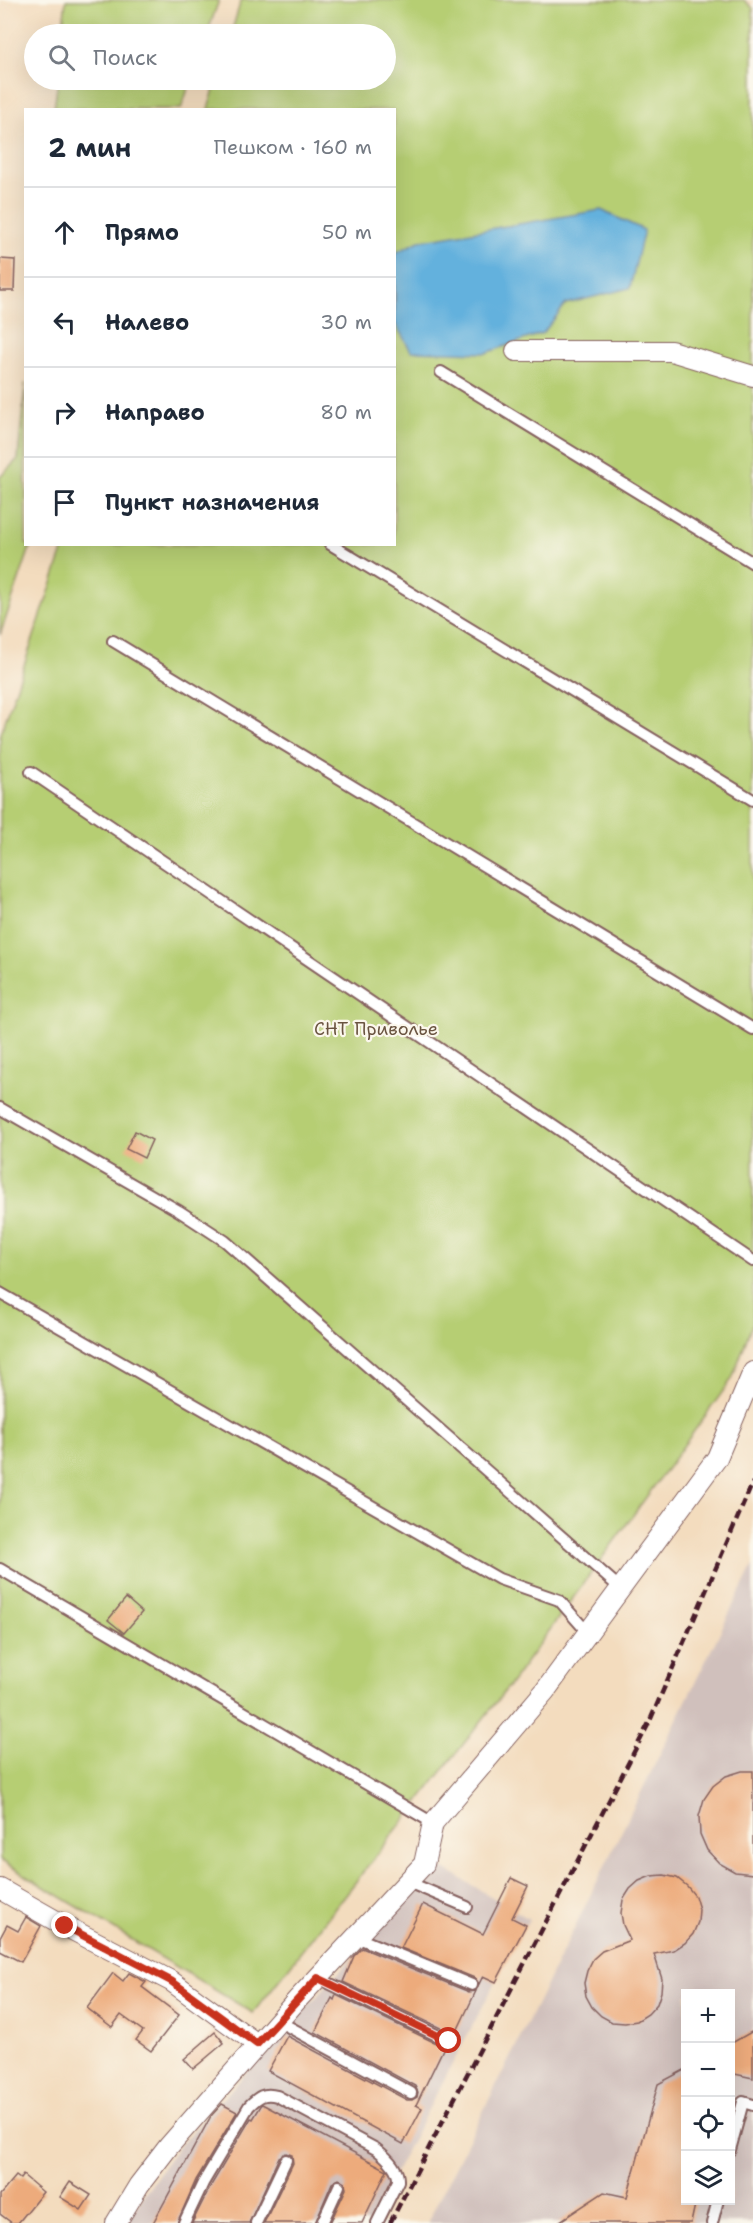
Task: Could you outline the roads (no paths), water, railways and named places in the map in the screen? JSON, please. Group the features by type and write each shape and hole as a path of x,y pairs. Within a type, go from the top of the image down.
{"street":[{"path":"516,351 671,351 753,376"},
{"path":"116,2223 139,2185 169,2146 257,2044 424,1864 433,1823 545,1691 717,1458 753,1372"},
{"path":"0,1889 171,1981 257,2044"}],"lane":[{"path":"441,372 753,563"},
{"path":"333,546 753,800"},
{"path":"113,640 753,1029"},
{"path":"31,772 753,1261"},
{"path":"0,1108 179,1211 225,1241 620,1588"},
{"path":"0,1293 499,1580 559,1600 588,1633"},
{"path":"0,1569 433,1823"},
{"path":"408,1882 467,1907"},
{"path":"356,1937 472,1985"},
{"path":"318,1978 449,2041"},
{"path":"278,2021 411,2094"},
{"path":"184,2223 203,2183 249,2106 259,2096 266,2094 277,2096 376,2149 386,2158 396,2170 398,2177 377,2223"},
{"path":"735,2130 742,2102 753,2105"},
{"path":"256,2223 286,2160"},
{"path":"321,2223 339,2186"},
{"path":"712,2223 717,2205"}],"water":[{"path":"601,210 644,230 630,288 566,304 543,333 486,353 411,351 396,325 396,252 419,241"}],"railway":[{"path":"390,2223 649,1723 753,1482"}],"park label":[{"name":"СНТ Приволье","path":"376,1029"}]}
